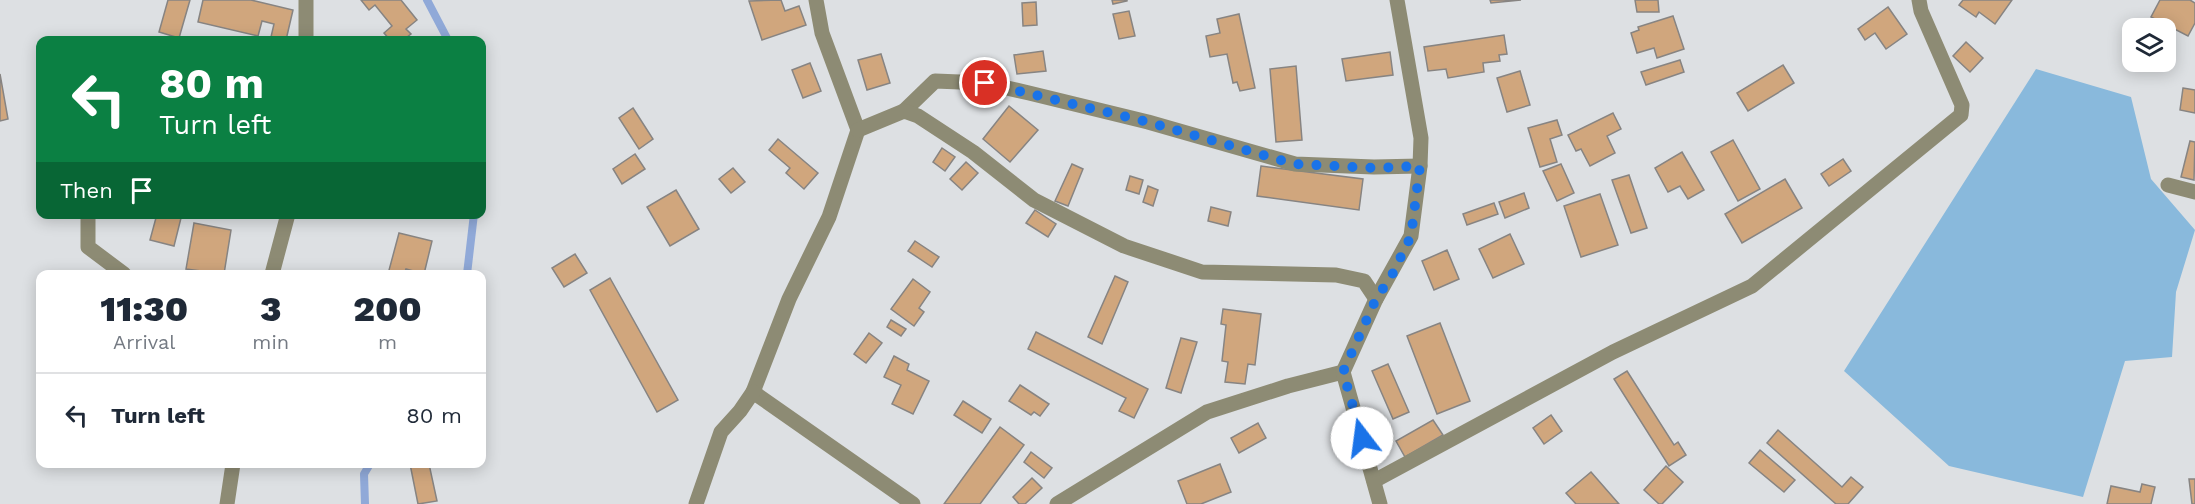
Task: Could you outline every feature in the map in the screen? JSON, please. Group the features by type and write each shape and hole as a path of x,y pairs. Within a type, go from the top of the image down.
{"street":[{"path":"306,0 306,36"},
{"path":"696,504 721,432 753,392 789,299 829,217 858,130 822,33 816,0"},
{"path":"1380,504 1343,372 1376,299 1392,275 1411,236 1420,166 1421,138 1396,0"},
{"path":"1374,482 1613,352 1752,286 1961,115 1962,105 1921,11 1919,0"},
{"path":"858,130 904,111 935,81 985,83 1148,122 1294,164 1374,168 1420,166"},
{"path":"904,111 918,116 964,146 1034,200 1124,246 1202,272 1336,274 1364,281 1376,299"},
{"path":"2168,185 2195,192"},
{"path":"88,219 88,247 119,270"},
{"path":"273,270 287,219"},
{"path":"1057,504 1207,412 1288,386 1343,372"},
{"path":"753,392 912,504"},
{"path":"227,504 232,468"}],"shaded area":[{"path":"2036,69 2131,97 2151,179 2195,230 2176,292 2172,357 2125,361 2083,497 1949,466 1844,371"}],"building":[{"path":"168,0 190,0 180,36 159,32"},
{"path":"203,0 251,0 293,10 287,36 271,36 274,24 262,21 258,36 198,22"},
{"path":"361,0 401,0 417,20 406,29 411,34 408,36 387,36 384,33 392,26 375,5 369,10"},
{"path":"781,0 785,11 799,6 806,25 762,40 749,1"},
{"path":"1112,0 1127,0 1127,1 1113,4"},
{"path":"1490,0 1521,0 1491,3"},
{"path":"1635,0 1658,0 1659,12 1637,12"},
{"path":"1963,0 2012,0 1995,24 1979,12 1976,17 1959,5"},
{"path":"2160,0 2190,0 2195,3 2195,23 2188,36 2176,30 2176,18 2151,17"},
{"path":"1036,2 1037,25 1023,26 1022,3"},
{"path":"1888,7 1907,34 1886,49 1875,33 1865,40 1858,29"},
{"path":"1129,11 1135,36 1119,39 1113,14"},
{"path":"1239,14 1255,88 1240,91 1237,82 1233,83 1227,54 1210,57 1206,36 1220,33 1217,19"},
{"path":"1673,16 1684,49 1657,58 1654,48 1637,53 1631,33 1639,30 1638,27"},
{"path":"1504,35 1507,54 1499,55 1500,61 1483,63 1484,72 1448,78 1446,69 1428,71 1424,47"},
{"path":"1966,42 1983,58 1970,72 1953,56"},
{"path":"1043,51 1046,71 1017,74 1014,55"},
{"path":"1390,52 1393,75 1346,81 1342,59"},
{"path":"881,54 890,83 867,90 858,60"},
{"path":"1680,60 1684,72 1646,85 1641,72"},
{"path":"810,63 821,91 803,98 792,70"},
{"path":"1783,65 1794,83 1748,111 1737,93"},
{"path":"1296,66 1302,140 1276,142 1270,69"},
{"path":"1520,71 1530,105 1507,112 1497,78"},
{"path":"0,74 8,119 0,121"},
{"path":"2183,88 2195,90 2195,113 2180,110"},
{"path":"1009,106 1038,130 1010,162 983,139"},
{"path":"633,108 653,139 639,149 619,118"},
{"path":"1613,113 1621,129 1607,136 1615,153 1590,166 1581,149 1576,151 1568,135"},
{"path":"1557,120 1562,135 1550,139 1557,162 1540,167 1528,128"},
{"path":"778,139 818,173 804,189 786,173 790,168 769,150"},
{"path":"1733,140 1760,189 1738,201 1711,152"},
{"path":"2190,141 2195,142 2194,180 2181,177"},
{"path":"942,148 955,157 945,171 933,162"},
{"path":"1682,152 1704,190 1688,199 1680,186 1668,192 1655,168"},
{"path":"635,154 645,169 622,184 613,169"},
{"path":"1843,159 1851,171 1829,186 1821,174"},
{"path":"966,162 978,173 962,190 950,179"},
{"path":"1072,164 1083,169 1068,206 1055,201"},
{"path":"1561,164 1574,193 1557,201 1543,171"},
{"path":"1261,166 1363,179 1359,210 1257,196"},
{"path":"733,168 745,182 731,193 719,179"},
{"path":"1629,175 1647,228 1631,233 1612,180"},
{"path":"1130,176 1143,180 1139,194 1126,190"},
{"path":"1785,179 1802,208 1742,243 1725,214"},
{"path":"1148,186 1158,190 1153,206 1143,202"},
{"path":"676,190 699,229 670,246 647,207"},
{"path":"1524,193 1529,208 1505,218 1499,202"},
{"path":"1600,194 1618,245 1581,257 1564,206"},
{"path":"1494,203 1498,214 1467,225 1463,214"},
{"path":"1211,207 1231,212 1228,226 1208,221"},
{"path":"1035,210 1056,224 1048,237 1026,223"},
{"path":"156,219 181,219 174,246 150,240"},
{"path":"194,223 231,230 225,270 186,269"},
{"path":"399,233 432,241 425,270 389,270"},
{"path":"1510,234 1524,264 1493,278 1479,249"},
{"path":"915,241 939,257 932,267 908,251"},
{"path":"1447,250 1459,279 1434,290 1422,261"},
{"path":"575,254 587,273 564,287 552,268"},
{"path":"1115,276 1128,282 1102,344 1088,337"},
{"path":"610,278 678,400 657,412 590,290"},
{"path":"913,279 930,292 919,308 924,312 914,326 891,309"},
{"path":"1223,309 1261,314 1255,365 1248,364 1245,384 1225,382 1228,362 1222,361 1226,325 1221,324"},
{"path":"891,320 906,329 901,336 887,327"},
{"path":"1440,323 1470,401 1437,414 1407,336"},
{"path":"1036,332 1148,389 1134,418 1119,411 1126,398 1028,349"},
{"path":"869,333 882,343 866,363 854,354"},
{"path":"1181,338 1197,342 1181,393 1166,388"},
{"path":"894,356 909,364 907,370 929,381 913,414 892,404 901,385 884,377"},
{"path":"1388,364 1409,412 1393,419 1372,371"},
{"path":"1627,371 1674,445 1678,442 1686,455 1669,466 1614,379"},
{"path":"1020,385 1049,404 1040,416 1034,412 1031,415 1009,401"},
{"path":"963,401 991,419 982,433 954,415"},
{"path":"1551,415 1562,431 1544,444 1533,428"},
{"path":"1433,420 1443,435 1405,457 1396,441"},
{"path":"1258,423 1266,438 1239,453 1231,438"},
{"path":"1000,427 1024,445 980,504 944,504"},
{"path":"1778,430 1842,487 1851,477 1863,487 1848,504 1836,504 1767,443"},
{"path":"1760,450 1795,480 1784,492 1749,463"},
{"path":"1031,452 1052,468 1044,478 1024,462"},
{"path":"1220,464 1231,492 1201,504 1187,504 1178,481"},
{"path":"1666,466 1683,482 1662,504 1659,504 1644,490"},
{"path":"411,468 430,468 437,501 418,504"},
{"path":"1591,472 1619,504 1576,504 1566,493"},
{"path":"1032,478 1042,488 1025,504 1019,504 1013,497"},
{"path":"2189,479 2195,479 2195,504 2192,504"},
{"path":"2142,484 2155,487 2151,504 2107,504 2111,486 2140,492"}],"waterway":[{"path":"427,0 446,36"},
{"path":"467,270 473,219"},
{"path":"365,504 364,474 368,468"}],"route":[{"path":"985,83 1148,122 1294,164 1374,168 1420,166 1411,236 1392,275 1376,299 1343,372 1362,438"}]}
